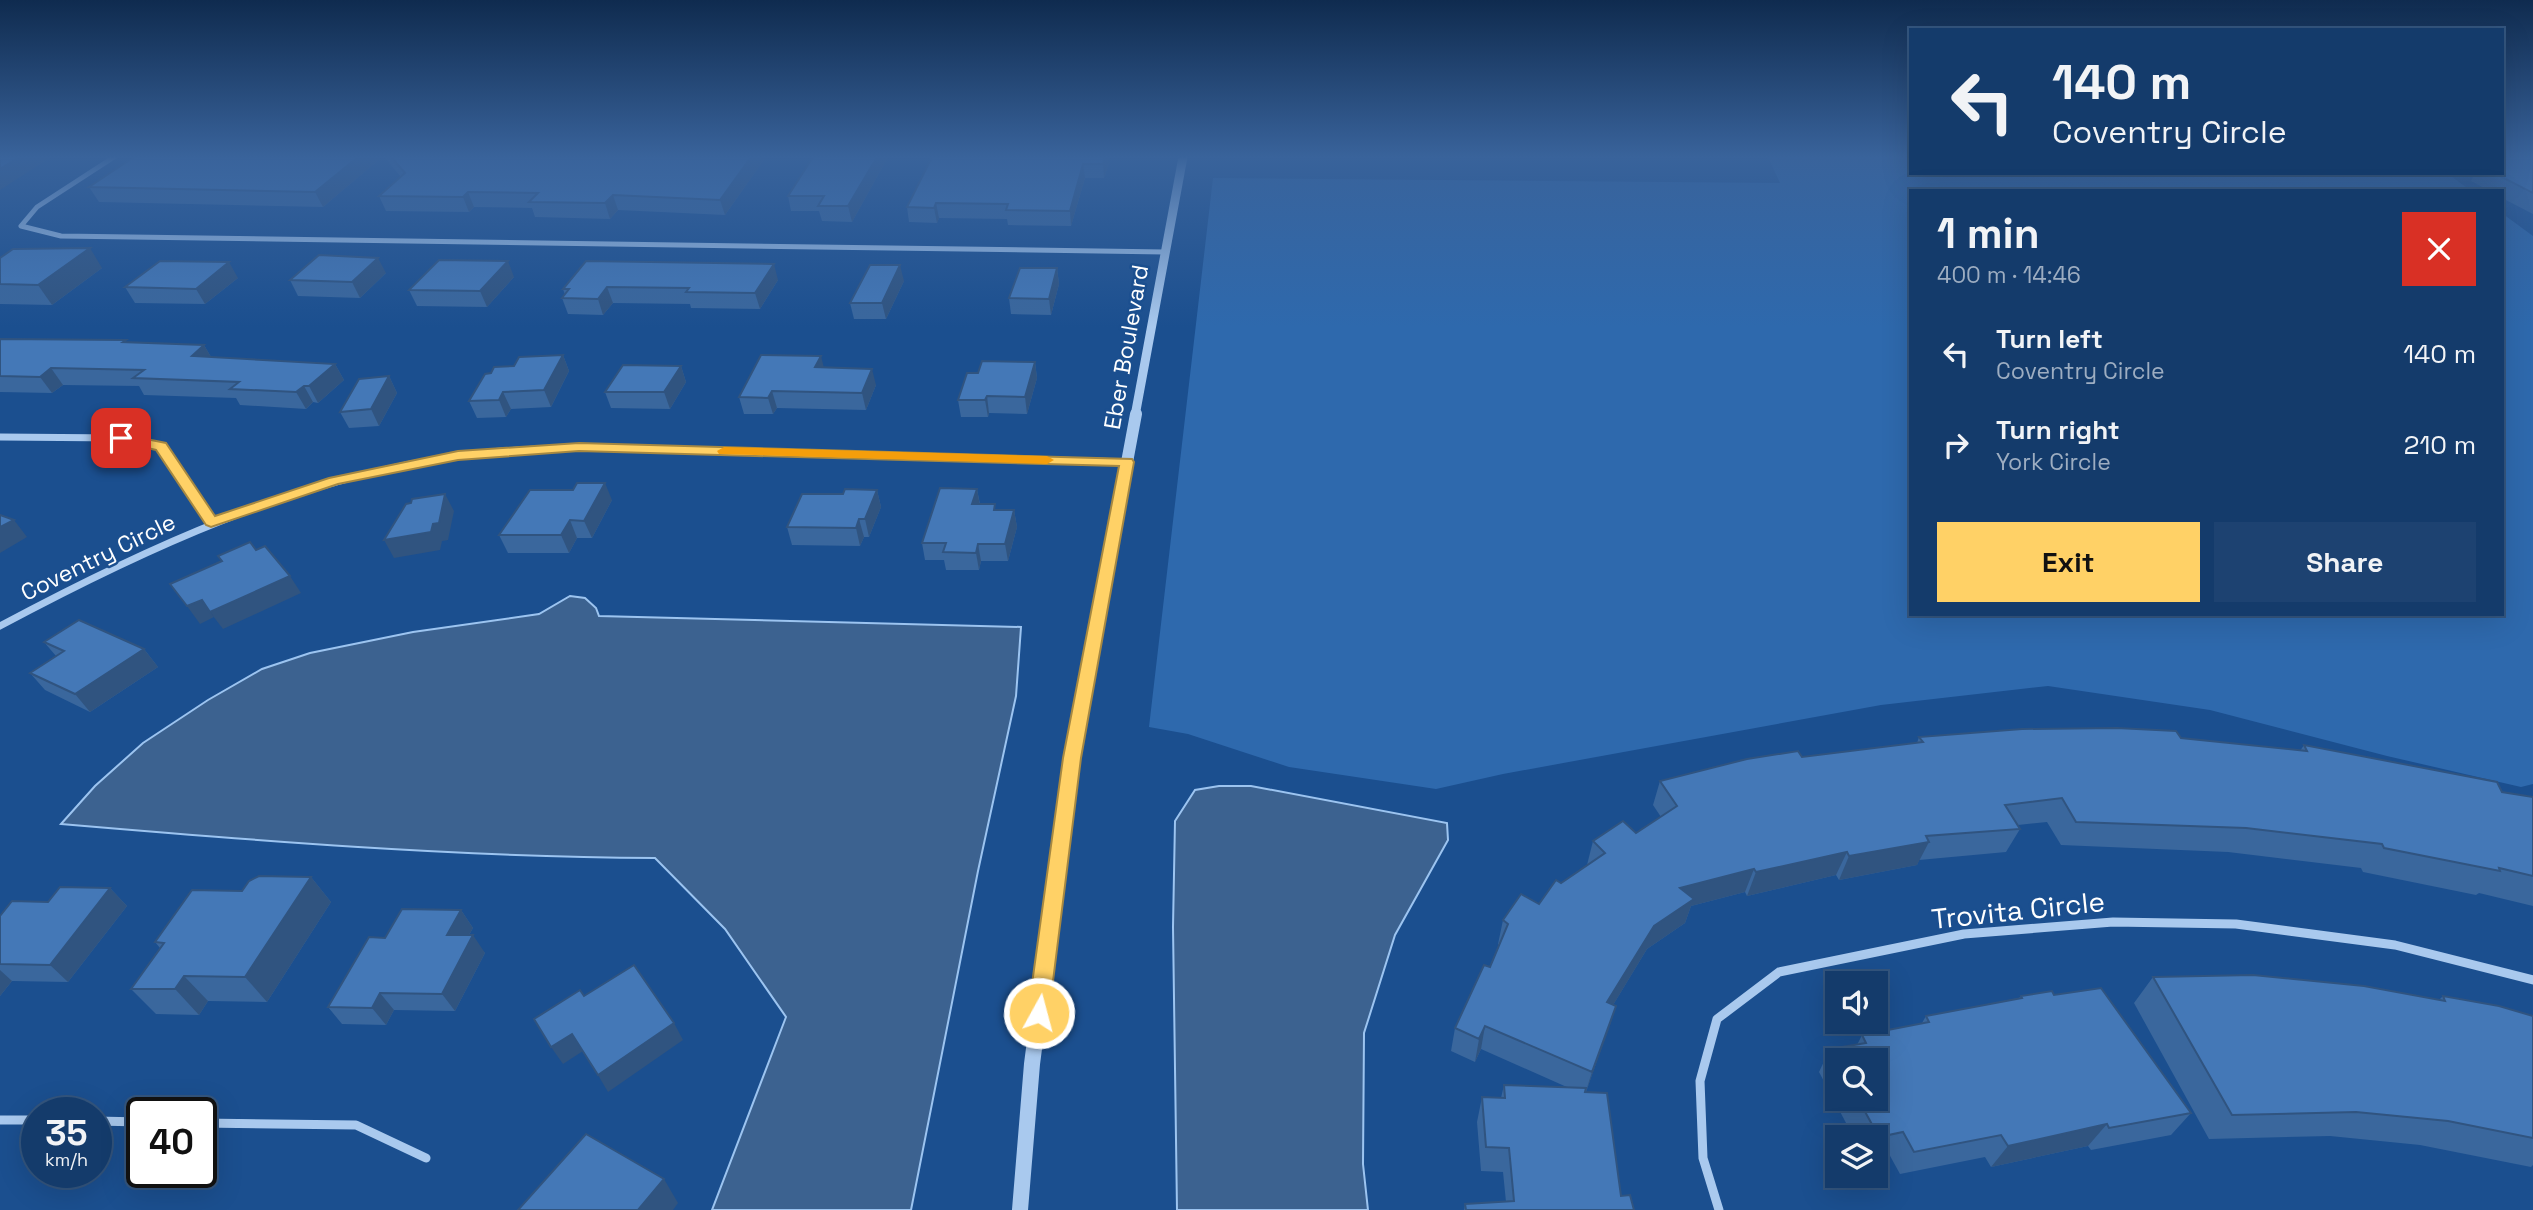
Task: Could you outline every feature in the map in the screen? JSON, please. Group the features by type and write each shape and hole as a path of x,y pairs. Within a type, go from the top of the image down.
{"street":[{"path":"32,213 21,226 61,236 1165,253"},
{"name":"Eber Boulevard","path":"1020,1210 1032,1064 1072,758 1172,213"},
{"path":"0,437 121,438 161,446 211,522"},
{"name":"Coventry Circle","path":"0,626 90,577 211,522 346,478 458,455 565,448 1127,462"},
{"name":"Trovita Circle","path":"1719,1210 1703,1158 1700,1081 1717,1018 1779,972 1964,934 2113,922 2236,924 2395,945 2533,980"},
{"path":"0,1120 21,1120"},
{"path":"217,1123 356,1125 426,1158"}],"shaded area":[{"path":"1209,213 1909,213 1909,616 2504,616 2504,215 2533,236 2533,784 2521,787 2387,756 2210,710 2048,686 1881,705 1503,774 1436,789 1289,767 1188,734 1149,727"},
{"path":"570,596 585,598 596,608 599,616 1021,627 1016,696 978,871 911,1210 712,1210 786,1017 725,929 655,858 432,851 61,824 95,786 143,743 208,700 262,669 310,653 413,632 539,614"},
{"path":"1219,786 1251,786 1447,823 1448,840 1395,935 1364,1033 1363,1164 1368,1210 1177,1210 1173,927 1175,821 1195,790"}],"building":[{"path":"90,248 38,285 0,284 0,258 13,249"},
{"path":"319,255 378,258 352,282 290,280"},
{"path":"439,260 508,261 480,291 409,290"},
{"path":"160,261 229,262 196,289 125,287"},
{"path":"586,261 774,264 755,293 686,292 689,288 607,287 598,299 562,298 569,289 563,289"},
{"path":"870,265 900,265 882,303 850,303"},
{"path":"1020,268 1057,268 1049,299 1009,298"},
{"path":"0,339 126,340 123,342 204,345 192,356 335,364 309,386 296,392 230,389 239,382 133,378 144,370 51,368 40,377 0,376"},
{"path":"563,355 544,390 503,392 499,400 469,401 485,374 491,373 494,367 514,366 519,357"},
{"path":"761,355 821,356 815,367 872,369 862,393 772,391 768,398 739,397"},
{"path":"982,361 1035,362 1025,397 987,396 985,400 958,400 967,373 978,373"},
{"path":"623,365 681,366 664,392 605,392"},
{"path":"389,376 371,409 340,412 359,379"},
{"path":"577,483 605,483 584,521 570,520 561,535 499,535 530,490 573,490"},
{"path":"940,488 977,489 972,504 995,504 994,510 1014,510 1005,544 978,544 976,553 943,552 946,543 922,543"},
{"path":"845,489 877,490 865,519 859,519 856,528 787,527 802,494 843,494"},
{"path":"445,494 439,523 433,524 431,532 384,540 406,504 411,503 412,499"},
{"path":"0,515 14,520 0,527"},
{"path":"250,542 256,550 265,546 290,576 210,612 202,600 187,606 170,584 222,561 218,556"},
{"path":"79,620 144,649 75,694 30,673 64,651 44,642"},
{"path":"2117,728 2176,731 2181,738 2307,751 2304,745 2497,782 2502,792 2533,797 2533,876 2384,848 2382,844 2246,828 2076,822 2062,798 2005,805 2020,829 1926,836 1929,842 1849,856 1847,852 1756,872 1754,869 1680,888 1694,899 1654,926 1607,1002 1616,1006 1592,1072 1485,1026 1479,1039 1455,1028 1484,965 1490,967 1508,924 1503,920 1521,894 1539,904 1556,880 1561,883 1605,853 1593,841 1623,821 1636,833 1677,806 1660,781 1747,759 1798,751 1802,757 1923,742 1919,737 2022,729"},
{"path":"259,876 311,877 245,977 184,976 175,989 131,989 164,943 155,942 192,890 242,891 249,881"},
{"path":"60,887 110,888 50,965 0,964 0,916 12,901 48,902"},
{"path":"402,909 461,910 447,935 473,935 442,994 380,993 372,1008 328,1007 369,937 385,938"},
{"path":"634,965 674,1023 598,1075 572,1034 551,1047 534,1019 580,990 584,996"},
{"path":"2253,975 2364,986 2445,1001 2443,996 2499,1006 2533,1016 2533,1138 2448,1121 2356,1112 2232,1115 2153,977"},
{"path":"2101,988 2191,1113 2109,1128 2107,1124 2008,1146 2001,1135 1914,1152 1903,1132 1888,1135 1888,1125 1872,1125 1865,1111 1888,1111 1888,1048 1836,1048 1866,1043 1862,1035 1888,1034 1888,1030 1929,1022 1926,1016 2022,998 2021,996 2052,991 2054,995"},
{"path":"1504,1085 1586,1088 1585,1092 1607,1093 1621,1196 1630,1195 1634,1210 1466,1210 1465,1204 1514,1201 1509,1148 1486,1147 1482,1097 1505,1098"},
{"path":"586,1134 664,1179 638,1210 518,1210"}],"slow traffic":[{"path":"724,451 1047,460"}],"route":[{"path":"121,438 161,446 211,522 334,481 458,455 579,447 1127,462 1072,758 1039,1013"}]}
